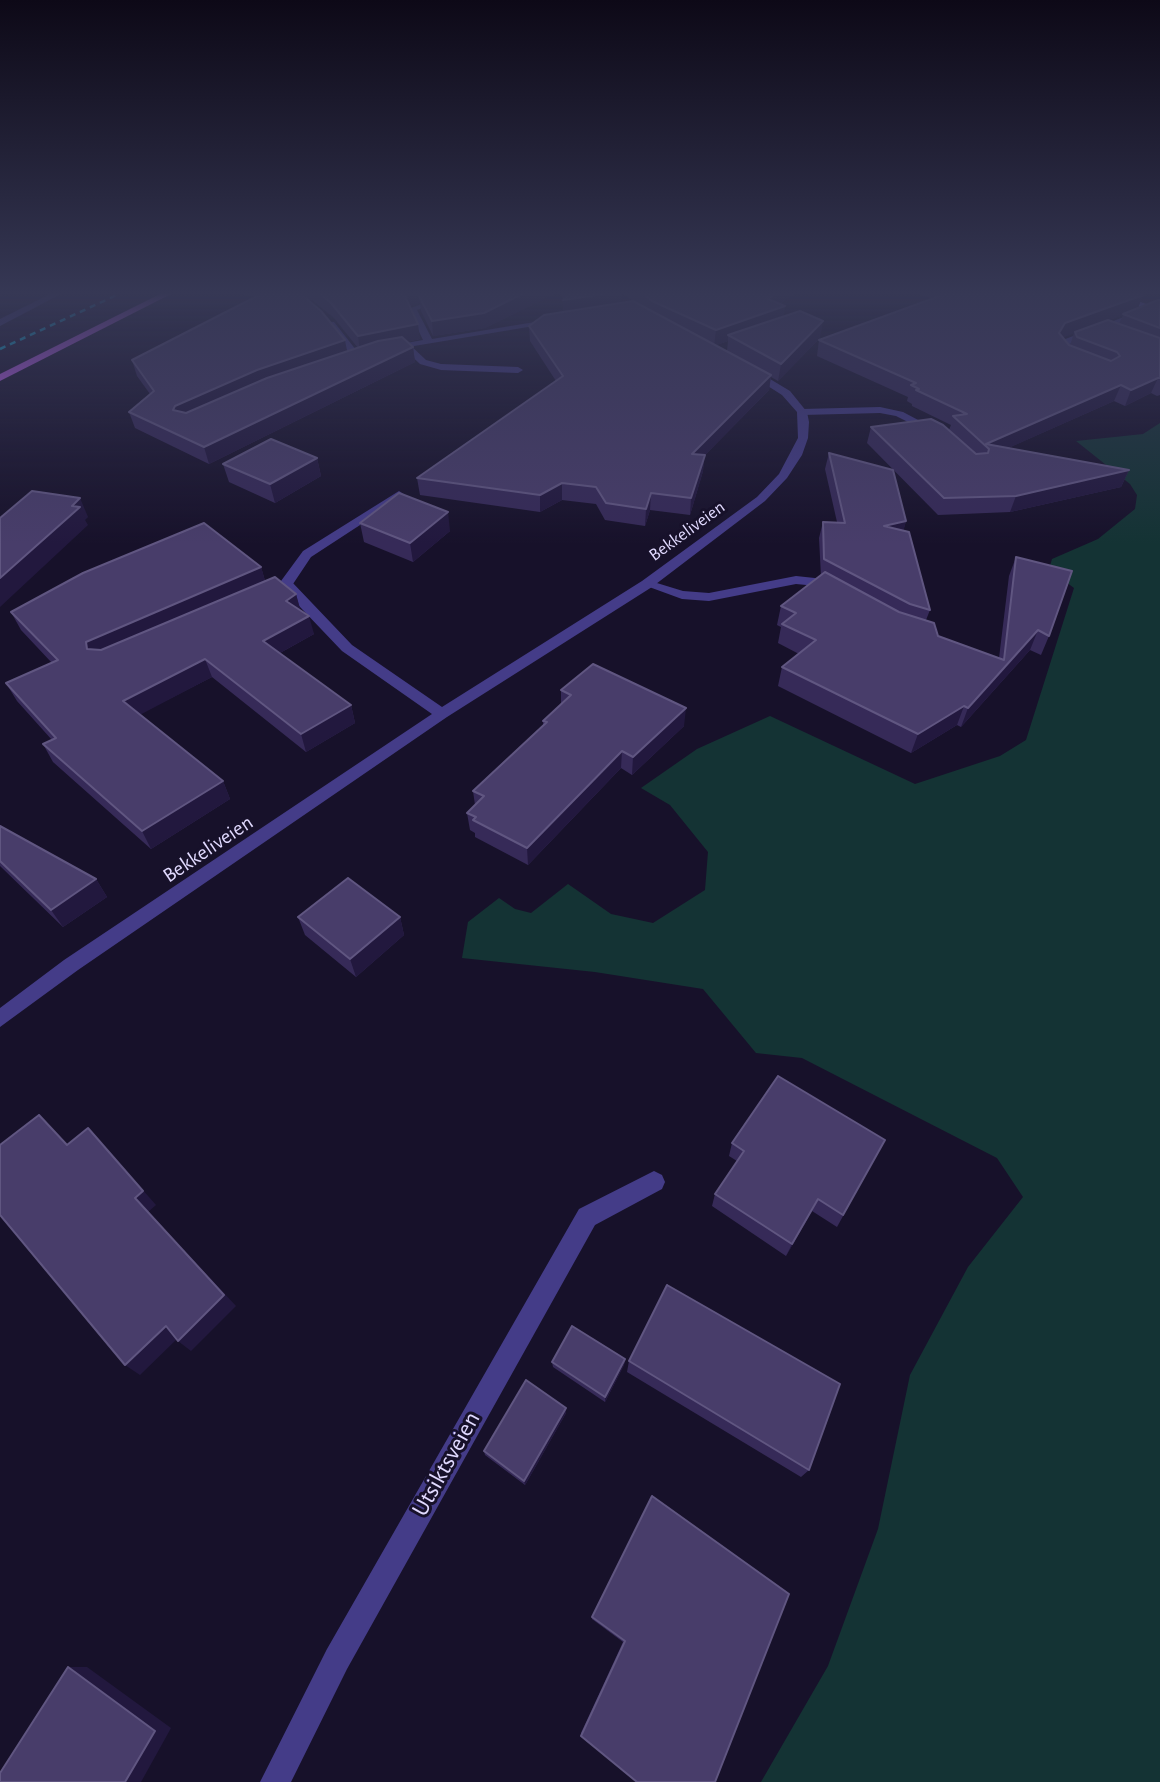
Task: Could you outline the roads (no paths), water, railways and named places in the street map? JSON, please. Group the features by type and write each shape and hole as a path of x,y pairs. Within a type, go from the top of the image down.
{"street":[{"path":"759,377 786,393 802,412 880,410 914,420 944,437"},
{"name":"Bekkeliveien","path":"0,1019 71,965 173,899 442,714 647,584 733,522 783,476 803,438 802,412"},
{"path":"249,600 286,584 307,554 399,495"},
{"path":"647,584 682,595 709,597 796,580 819,582 846,596"},
{"path":"286,584 347,648 442,714"},
{"name":"Utsiktsveien","path":"275,1782 337,1659 587,1217 654,1182"}]}
